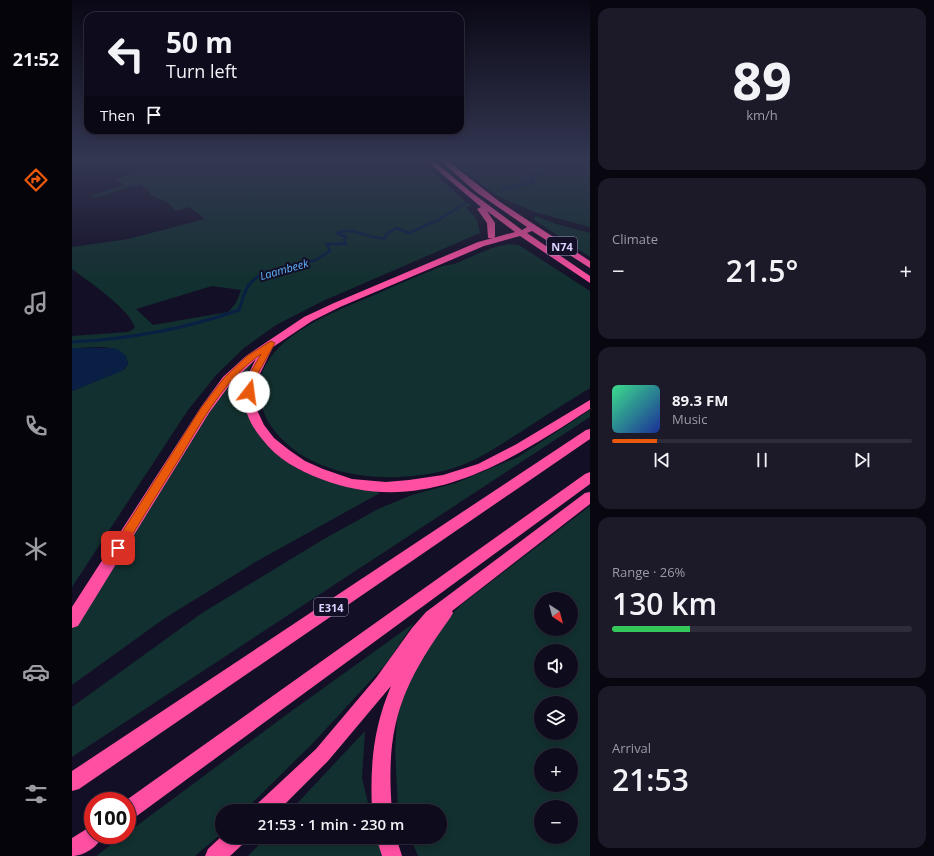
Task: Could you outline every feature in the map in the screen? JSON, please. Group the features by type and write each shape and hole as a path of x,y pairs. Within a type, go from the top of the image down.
{"highway":[{"name":"N74","path":"477,202 492,226 491,236"},
{"name":"N74","path":"477,202 590,280"},
{"name":"N74","path":"498,202 590,265"},
{"path":"481,244 491,236 534,227"},
{"path":"72,621 205,410 227,380 250,358 308,319 337,305 481,244 518,231"},
{"path":"481,244 509,242 539,246"},
{"path":"271,343 253,375 249,392 253,414 259,426 270,442 288,457 311,470 353,484 379,487 406,486 443,480 480,468 518,450 590,404"},
{"name":"E314","path":"72,782 590,432"},
{"path":"136,805 590,477"},
{"path":"271,804 322,755 382,684 418,633 432,617 460,594 590,497"},
{"path":"382,804 379,766 386,720 394,696 402,677 413,659 460,594"},
{"path":"72,850 84,841"},
{"path":"215,856 228,844"},
{"path":"388,844 392,856"}],"green space":[{"path":"166,202 466,202 471,206 466,207 477,220 480,233 323,301 276,325 244,348 217,374 188,410 72,587 72,391 125,369 128,362 124,355 112,348 72,348 72,336 128,332 135,328 132,321 117,304 72,269 72,247 128,239 205,219 189,207 176,211","holes":["212,286 241,290 236,303 228,312 153,325 136,309"]},
{"path":"511,202 590,202 590,227 538,213"},
{"path":"536,216 556,224 590,233 590,257 533,219"},
{"path":"509,244 519,245 590,291 590,388 497,447 472,461 454,468 430,474 405,477 379,477 353,474 328,467 305,457 285,442 269,423 260,400 259,388 261,376 268,361 292,336 324,317 414,277 442,266 457,263 489,249"},
{"path":"253,361 243,383 244,400 249,416 256,429 273,451 284,460 308,474 339,484 380,493 259,560 165,618 72,685 72,629 210,409 242,369"},
{"path":"590,410 590,417 72,757 72,707 202,613 324,539 378,509 412,495 456,483 518,457"},
{"path":"590,506 590,856 418,856 413,844 447,844 447,804 398,804 395,750 397,719 406,685 439,627 462,604"},
{"path":"414,623 385,665 313,743 251,804 215,804 215,839 195,856 96,856 112,844 136,844 136,826 286,715"},
{"path":"365,731 362,778 368,804 297,804"},
{"path":"259,844 379,844 383,856 248,856"}],"water":[{"path":"72,348 118,349 126,356 128,365 122,371 72,391"}],"waterway":[{"name":"Laambeek","path":"264,273 316,260 330,251 327,244 346,244 344,240 346,236 339,235 337,233 350,231 379,238 385,238 387,234 396,228 409,233 438,220 466,203"},
{"name":"Laambeek","path":"72,342 136,336 157,332 198,323 239,310 248,287 254,279 264,273"}],"route":[{"path":"118,548 205,410 227,380 250,358 271,343 253,375 249,392"}]}
